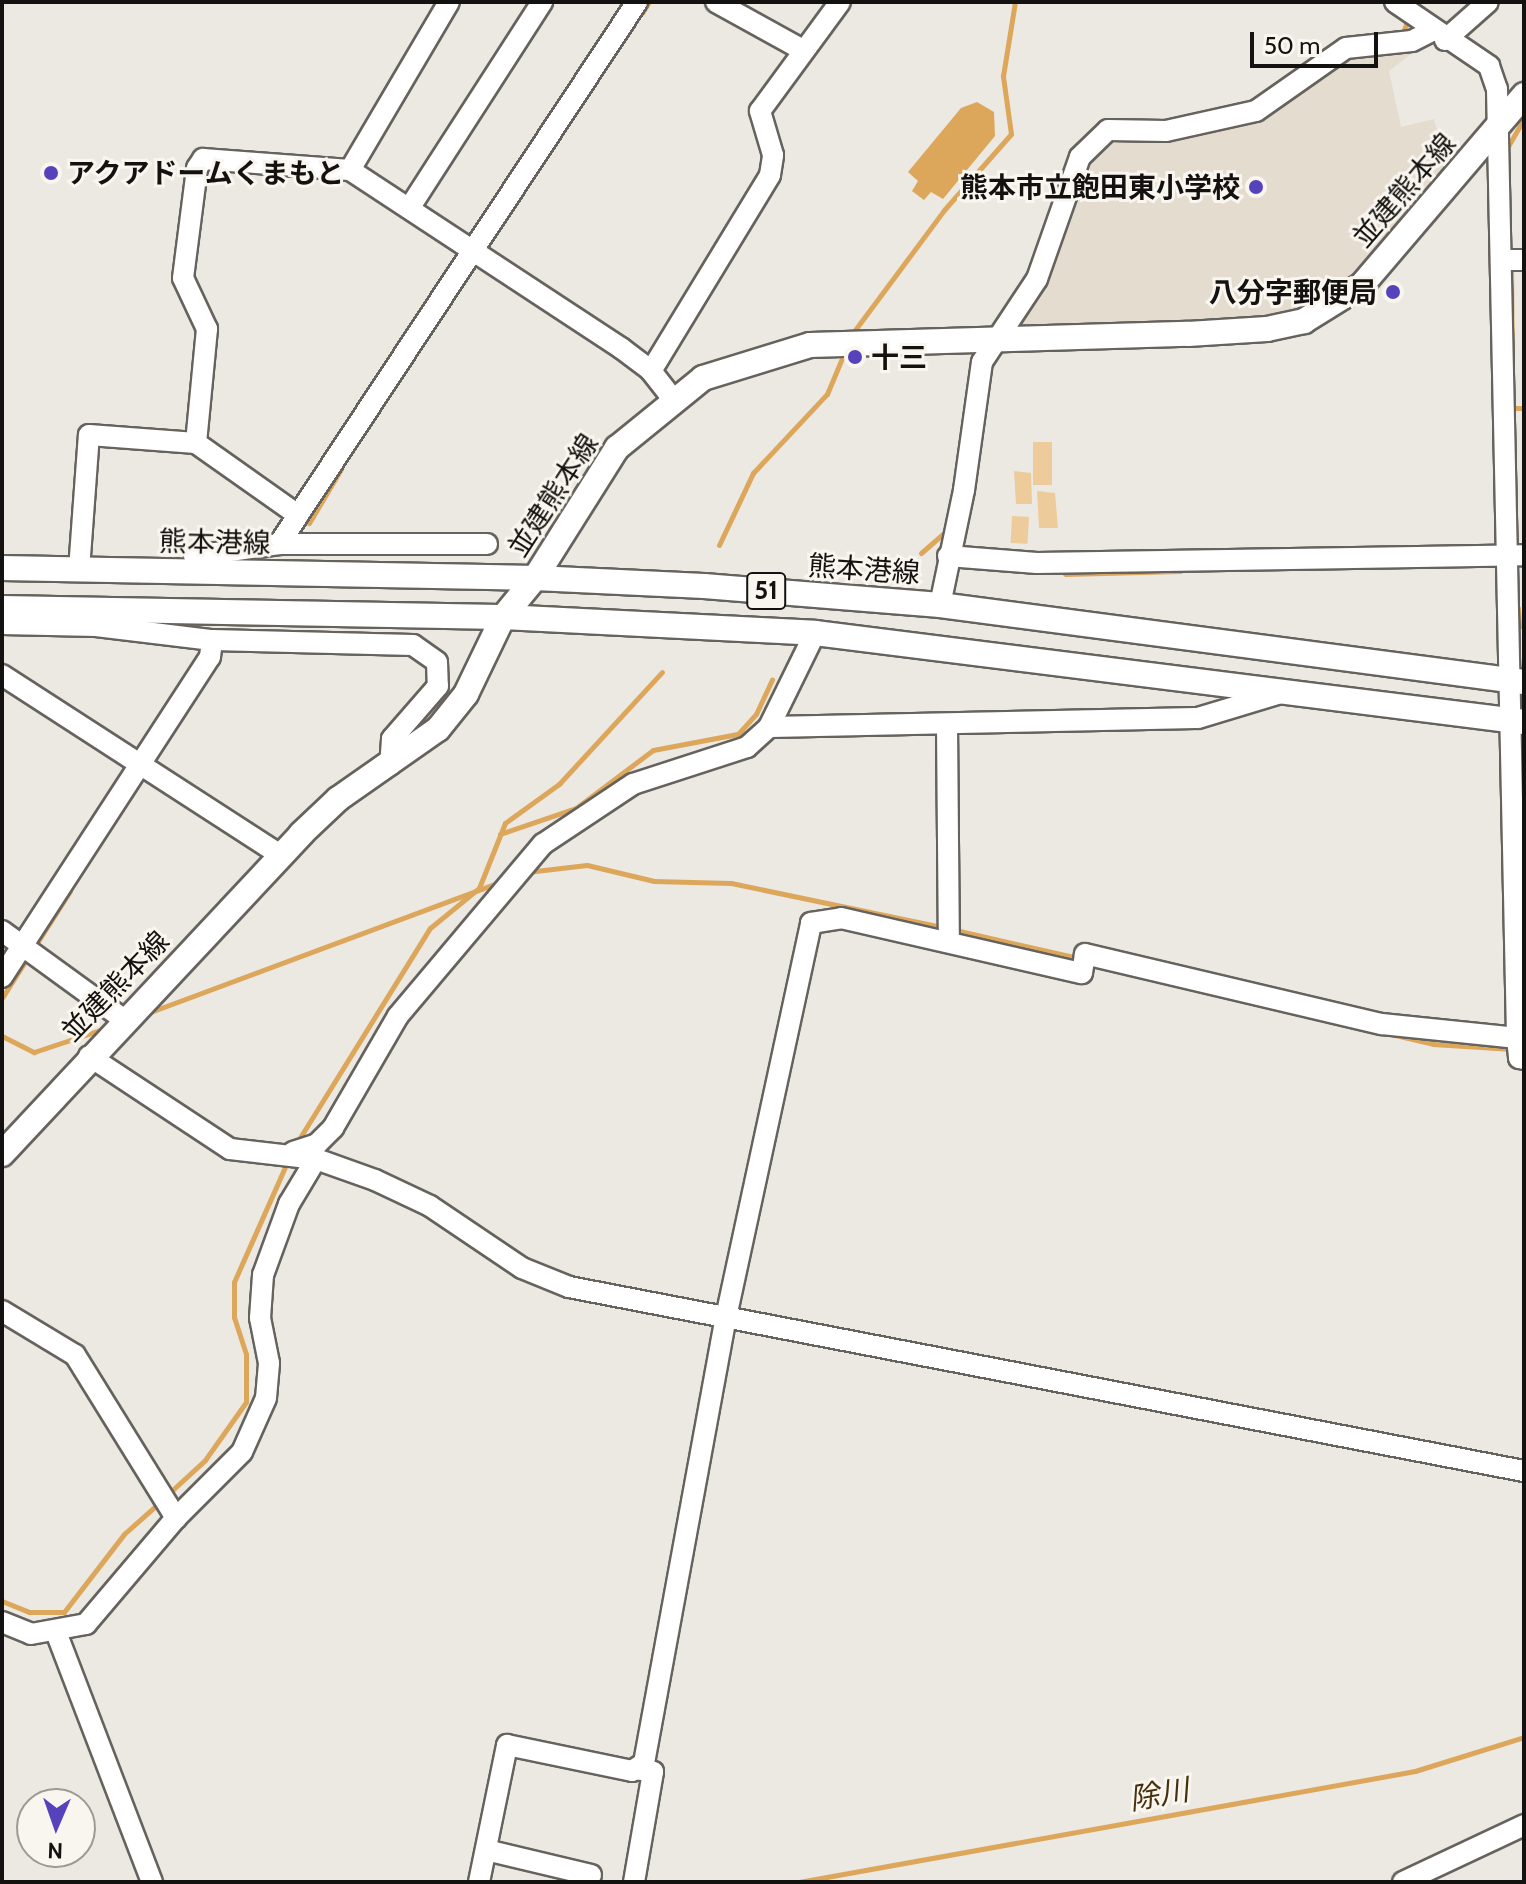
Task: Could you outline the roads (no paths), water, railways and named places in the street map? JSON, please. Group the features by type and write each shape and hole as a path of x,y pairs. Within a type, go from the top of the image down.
{"main road":[{"name":"並建熊本線","path":"2,1154 89,1056 126,1021 280,855 338,799 438,729 466,694 503,617 535,578 617,448 673,399 703,378 742,363 810,345 1188,334 1304,321 1362,285 1524,95"},
{"name":"熊本港線","path":"2,568 535,578 940,605 1517,681"},
{"name":"51","path":"2,608 503,617 815,633 1518,721"}],"street":[{"path":"350,170 449,2"},
{"path":"410,207 542,2"},
{"path":"279,544 475,252 637,2"},
{"path":"716,2 803,50"},
{"path":"651,371 770,175 773,155 760,111 840,2"},
{"path":"1395,2 1489,66 1499,128 1516,555 1522,1006 1517,1038 1519,1058 1524,1059"},
{"path":"940,605 964,490 982,362 993,340 1037,279 1080,157 1108,130 1166,131 1256,111 1346,48 1412,41 1429,23 1488,2"},
{"path":"196,443 207,329 183,278 197,168 203,159 350,170 410,207 651,371 673,399"},
{"path":"1502,260 1524,260"},
{"path":"79,570 89,435 196,443 298,515"},
{"path":"194,556 279,544 487,544"},
{"path":"948,556 1037,563 1516,555"},
{"path":"2,624 96,626 212,640 413,645 426,651 437,662 438,686 392,739 390,765"},
{"path":"289,1153 317,1144 333,1128 398,1016 543,844 633,784 747,747 769,727 815,633"},
{"path":"2,977 210,657 212,640"},
{"path":"2,675 280,855"},
{"path":"769,727 1198,718 1289,691"},
{"path":"947,725 949,941"},
{"path":"636,1769 644,1763 726,1317 811,923 841,918 1082,973 1085,954 1382,1024 1517,1038"},
{"path":"2,931 126,1021"},
{"path":"89,1056 230,1149 289,1153 316,1159 430,1206 522,1268 569,1287 1524,1471"},
{"path":"2,1622 31,1634 56,1632 86,1624 176,1518 224,1474 261,1419 269,1363 260,1318 263,1275 289,1204 316,1159"},
{"path":"2,1311 75,1355 176,1518"},
{"path":"56,1632 152,1882"},
{"path":"479,1882 507,1745 653,1772 634,1882"},
{"path":"1403,1882 1524,1825"},
{"path":"486,1850 592,1871"}],"waterway":[{"path":"642,13 649,2"},
{"path":"852,334 944,210 1011,134 1003,76 1015,2"},
{"path":"1450,23 1473,2"},
{"path":"1402,35 1409,17"},
{"path":"1507,148 1524,119"},
{"path":"1057,193 1068,166"},
{"path":"1511,266 1513,486"},
{"path":"719,545 753,473 827,394 845,351"},
{"path":"1515,408 1524,408"},
{"path":"958,464 963,431"},
{"path":"309,523 341,469"},
{"path":"921,553 949,529"},
{"path":"1065,574 1180,571"},
{"path":"1518,608 1519,627"},
{"path":"296,1144 430,928 479,888 505,823 559,784 662,672"},
{"path":"500,834 576,808 653,750 738,734 756,714 772,680"},
{"path":"527,872 587,865 654,881 731,883 946,928"},
{"path":"145,1014 503,881"},
{"path":"35,946 70,891"},
{"path":"955,930 1078,958"},
{"path":"2,998 29,955"},
{"path":"2,1036 34,1052 109,1027"},
{"path":"1395,1035 1433,1044 1512,1049"},
{"path":"167,1495 205,1460 246,1402 246,1354 234,1317 234,1282 288,1160"},
{"path":"2,1601 29,1612 64,1612 124,1534 160,1502"},
{"name":"除川","path":"799,1882 1415,1771 1524,1737"}],"place":[{"name":"アクアドームくまもと","path":"51,173"},
{"name":"熊本市立飽田東小学校","path":"1256,187"},
{"name":"八分字郵便局","path":"1393,292"},
{"name":"十三","path":"855,357"}]}
